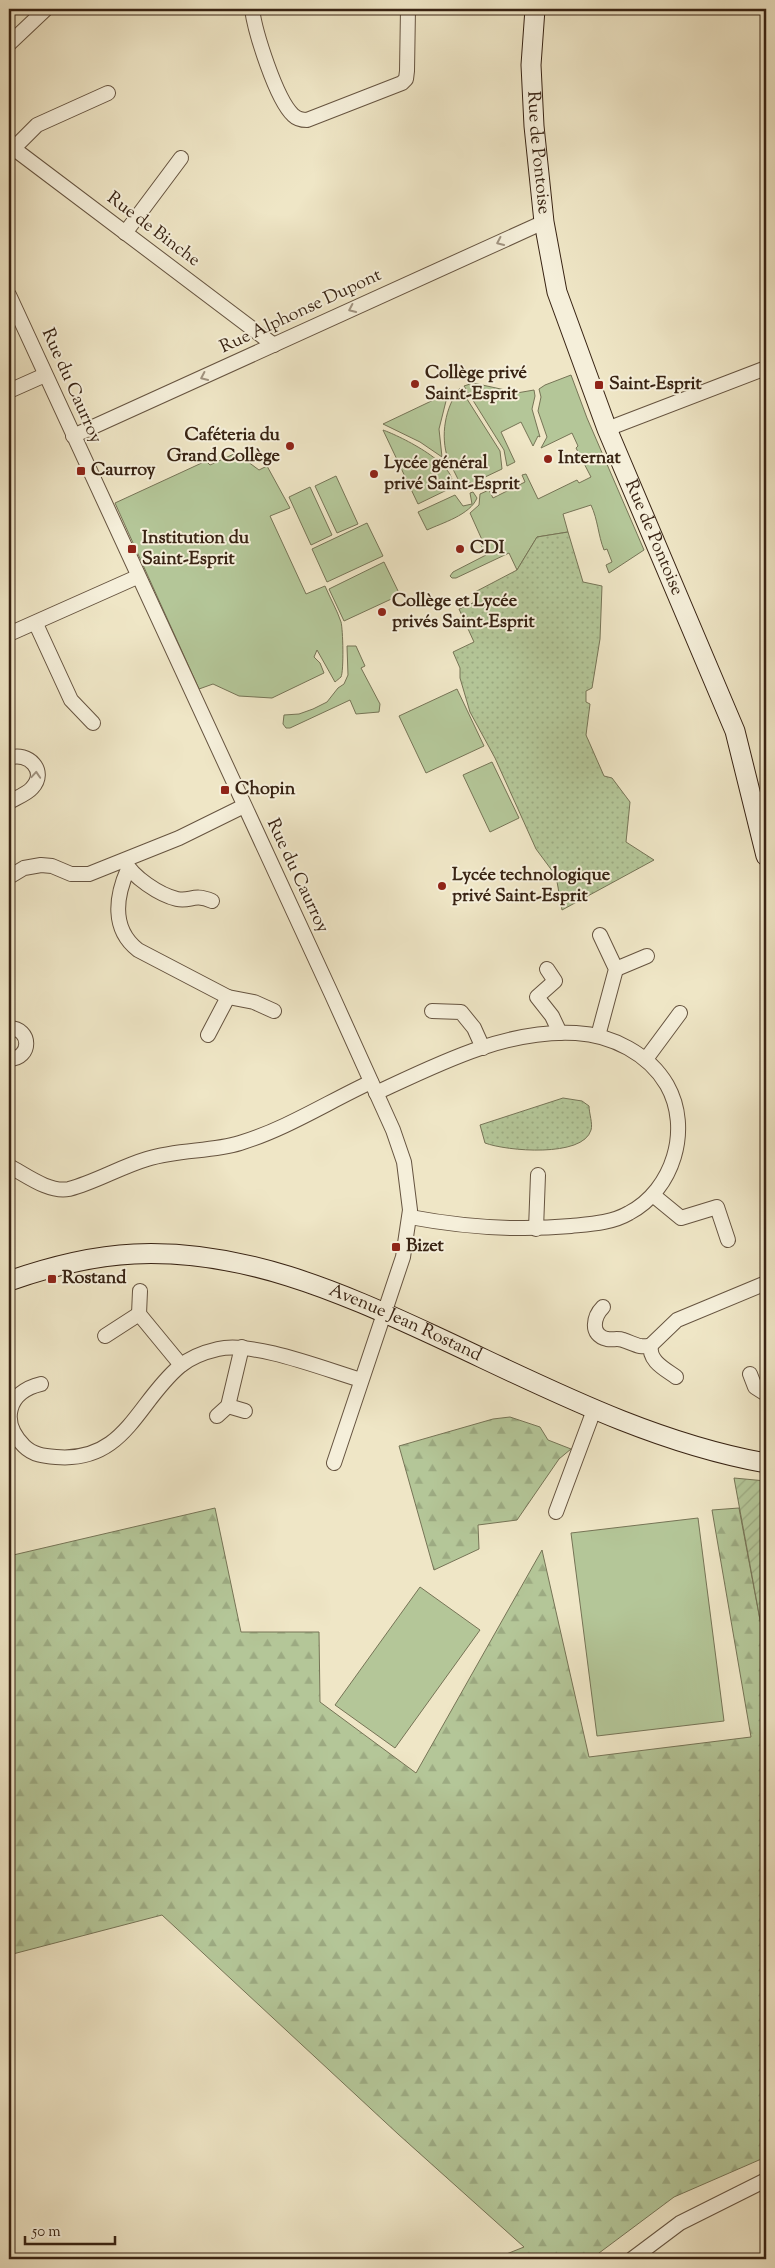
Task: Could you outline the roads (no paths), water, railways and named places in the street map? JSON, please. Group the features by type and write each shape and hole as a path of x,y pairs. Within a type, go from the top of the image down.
{"street":[{"path":"9,44 46,9"},
{"path":"252,9 255,24 281,96 294,116 307,120 406,80 408,9"},
{"name":"Rue de Pontoise","path":"535,9 531,65 532,94 544,222 558,297 607,429 735,731 766,856"},
{"path":"11,147 37,125 108,93"},
{"name":"Rue de Binche","path":"11,147 274,345"},
{"path":"125,233 181,158"},
{"name":"Rue Alphonse Dupont","path":"73,436 544,222"},
{"name":"Rue du Caurroy","path":"9,295 137,577 374,1088 401,1153 408,1184 410,1217 401,1266 334,1463"},
{"path":"607,429 766,368"},
{"path":"9,391 45,375"},
{"path":"9,634 36,624 137,577"},
{"path":"36,624 71,700 93,723"},
{"path":"9,758 19,756 29,758 36,766 37,771 36,782 31,790 9,802"},
{"path":"9,877 30,866 42,864 71,874 84,875 126,864 244,806"},
{"path":"126,864 143,882 174,898 201,897 212,901"},
{"path":"126,864 119,891 118,905 122,931 129,942 138,950 228,997 254,1002 274,1011"},
{"path":"598,1036 616,969 600,935"},
{"path":"616,969 647,956"},
{"path":"547,968 555,981 537,997 552,1016 560,1033"},
{"path":"208,1035 228,997"},
{"path":"432,1011 461,1012 474,1028 482,1048"},
{"path":"646,1059 680,1013"},
{"path":"9,1028 16,1029 23,1034 27,1044 22,1055 15,1059 9,1059"},
{"path":"9,1166 49,1187 69,1190 159,1155 225,1147 249,1140 374,1088 482,1048 522,1038 560,1033 598,1036 622,1045 646,1059 668,1086 674,1102 677,1120 677,1140 672,1165 665,1179 652,1195 630,1213 615,1219 580,1225 536,1229 479,1227 410,1217"},
{"path":"536,1229 538,1175"},
{"path":"652,1195 681,1218 717,1207 728,1240"},
{"name":"Avenue Jean Rostand","path":"9,1280 84,1260 120,1255 149,1254 200,1257 280,1272 384,1313 594,1410 699,1447 766,1463"},
{"path":"603,1307 596,1314 596,1332 602,1337 622,1339 641,1347 651,1345 677,1320 766,1283"},
{"path":"140,1291 138,1314 181,1365"},
{"path":"105,1336 138,1314"},
{"path":"651,1345 650,1353 654,1360 676,1378"},
{"path":"217,1416 228,1406 242,1347"},
{"path":"41,1384 23,1390 13,1400 10,1415 17,1436 26,1448 36,1454 58,1458 77,1457 98,1451 118,1439 181,1365 211,1351 242,1347 261,1350 361,1380"},
{"path":"228,1406 245,1411"},
{"path":"556,1512 594,1410"},
{"path":"632,2259 680,2223 766,2180"}],"place":[{"name":"Collège privé Saint-Esprit","path":"415,384"},
{"name":"Saint-Esprit","path":"599,385"},
{"name":"Caféteria du Grand Collège","path":"290,446"},
{"name":"Internat","path":"548,459"},
{"name":"Caurroy","path":"81,471"},
{"name":"Lycée général privé Saint-Esprit","path":"374,474"},
{"name":"Institution du Saint-Esprit","path":"132,549"},
{"name":"CDI","path":"460,549"},
{"name":"Collège et Lycée privés Saint-Esprit","path":"382,612"},
{"name":"Chopin","path":"225,790"},
{"name":"Lycée technologique privé Saint-Esprit","path":"442,886"},
{"name":"Bizet","path":"396,1247"},
{"name":"Rostand","path":"52,1279"}]}
